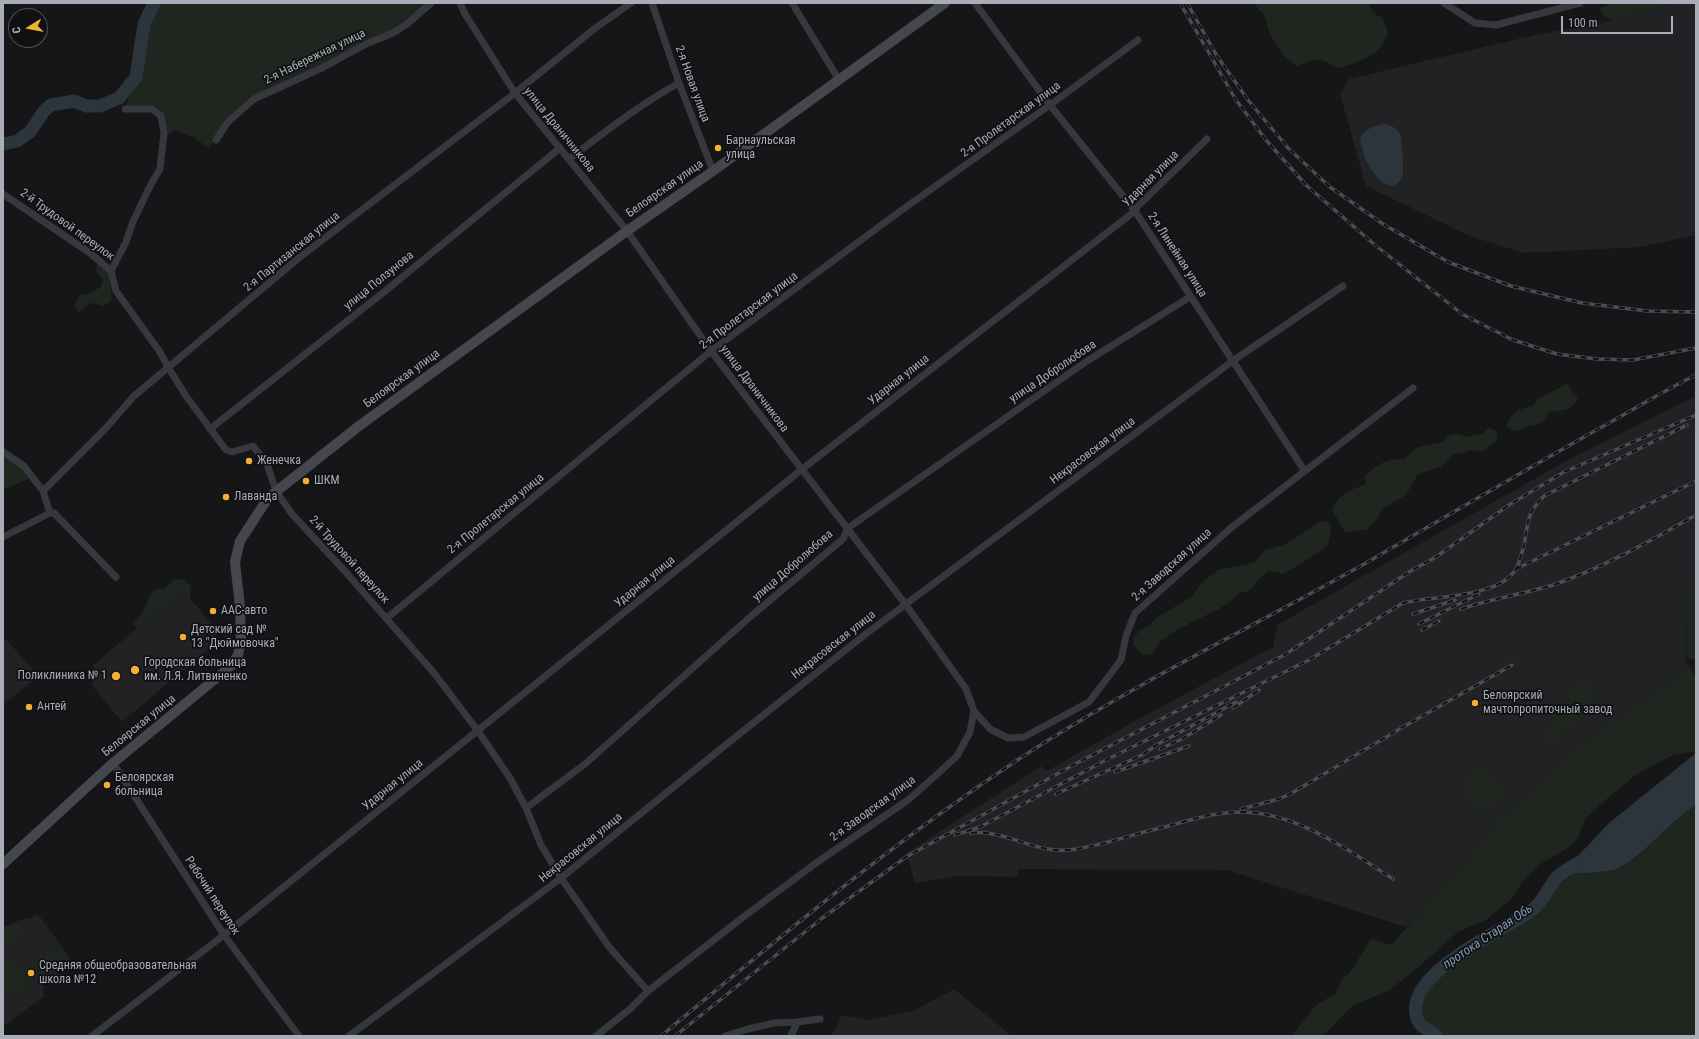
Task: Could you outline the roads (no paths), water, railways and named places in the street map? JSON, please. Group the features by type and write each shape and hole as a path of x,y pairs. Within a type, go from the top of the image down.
{"street":[{"name":"2-я Набережная улица","path":"216,140 227,123 254,99 322,68 366,44 393,33 407,24 431,3"},
{"name":"улица Драничникова","path":"460,3 465,14 515,93 627,231 711,352 906,605 966,689 974,711"},
{"name":"2-я Партизанская улица","path":"43,491 105,429 134,396 300,257 515,93 594,29 631,3"},
{"name":"2-я Новая улица","path":"652,3 679,83 713,171"},
{"path":"792,3 839,80"},
{"name":"2-я Линейная улица","path":"975,3 1050,106 1135,211 1190,297 1234,360 1304,470"},
{"path":"1444,3 1475,23 1496,25 1580,3"},
{"name":"Белоярская улица","path":"4,861 113,763 232,666 238,655 241,640 240,607 235,562 240,541 259,511 276,491 360,426 627,231 713,171 943,4"},
{"name":"2-я Пролетарская улица","path":"386,618 711,352 899,212 1050,106 1138,40"},
{"path":"569,159 627,114 679,83"},
{"path":"111,271 126,242 132,224 149,188 160,169 164,133 160,116 152,109 125,109"},
{"name":"Ударная улица","path":"92,1036 224,935 801,470 1135,211 1138,206 1207,139"},
{"name":"улица Ползунова","path":"210,429 384,292 560,148"},
{"name":"2-й Трудовой переулок","path":"3,194 90,253 111,271 116,291 156,346 168,367 226,450 232,452 253,446 267,464 276,491 292,514 434,673 478,731 510,778 526,808 541,845 561,878 610,948 648,991"},
{"name":"Некрасовская улица","path":"349,1036 561,878 867,633 1234,360 1343,286"},
{"name":"улица Добролюбова","path":"526,808 585,764 750,617 843,539 848,528 1087,361 1190,297"},
{"name":"2-я Заводская улица","path":"974,711 990,729 1008,738 1024,737 1089,702 1122,660 1126,636 1135,613 1232,527 1304,470 1413,388"},
{"path":"3,452 24,466 43,491 50,512 54,513 116,577"},
{"path":"3,536 50,512"},
{"name":"2-я Заводская улица","path":"596,1036 648,991 810,868 908,800 929,782 957,756 970,732 974,711"},
{"name":"Рабочий переулок","path":"113,763 224,935 299,1036"},
{"path":"725,1036 774,1023 820,1019"},
{"path":"791,1036 797,1022"}],"waterway":[{"path":"3,144 17,141 30,132 44,111 51,105 74,101 86,106 100,106 119,98 136,77 144,24 154,3"},
{"name":"протока Старая Обь","path":"1436,1036 1419,1024 1418,1021 1416,1004 1423,987 1438,971 1457,956 1536,907 1556,878 1578,863"}],"railway":[{"path":"1180,3 1236,100 1266,140 1306,185 1375,245 1462,314 1513,340 1557,354 1597,359 1633,360 1696,348"},
{"path":"1187,3 1217,56 1248,100 1289,149 1330,187 1383,224 1448,262 1511,286 1582,303 1647,311 1696,312"},
{"path":"661,1036 846,885 941,813 1039,746 1163,673 1373,559 1550,456 1696,375"},
{"path":"675,1036 821,919 906,857 1077,763 1286,654 1409,572 1436,557 1509,505 1564,472 1696,415"},
{"path":"955,835 980,827 1108,759 1309,660 1403,603 1464,594 1495,586 1507,579 1516,569 1523,549 1530,515 1544,496 1687,425"},
{"path":"1516,569 1696,481"},
{"path":"1461,609 1553,585 1590,571 1661,535 1696,515"},
{"path":"1419,624 1479,594"},
{"path":"1413,614 1455,600"},
{"path":"1422,630 1439,621"},
{"path":"1241,809 1279,799 1292,793 1403,727 1512,665"},
{"path":"1233,708 1259,690"},
{"path":"1056,794 1142,755 1158,744 1236,702"},
{"path":"1160,749 1182,739 1221,715"},
{"path":"1115,772 1189,746"},
{"path":"971,833 995,834 1043,848 1068,850 1103,844 1209,815 1248,812 1270,815 1314,831 1393,879"}],"place":[{"name":"Барнаульская улица","path":"718,148"},
{"name":"Женечка","path":"249,461"},
{"name":"ШКМ","path":"306,481"},
{"name":"Лаванда","path":"226,497"},
{"name":"ААС-авто","path":"213,611"},
{"name":"Детский сад № 13 \"Дюймовочка\"","path":"183,637"},
{"name":"Городская больница им. Л.Я. Литвиненко","path":"135,670"},
{"name":"Поликлиника № 1","path":"116,676"},
{"name":"Белоярский мачтопропиточный завод","path":"1475,703"},
{"name":"Антей","path":"29,707"},
{"name":"Белоярская больница","path":"107,785"},
{"name":"Средняя общеобразовательная школа №12","path":"31,973"}]}
